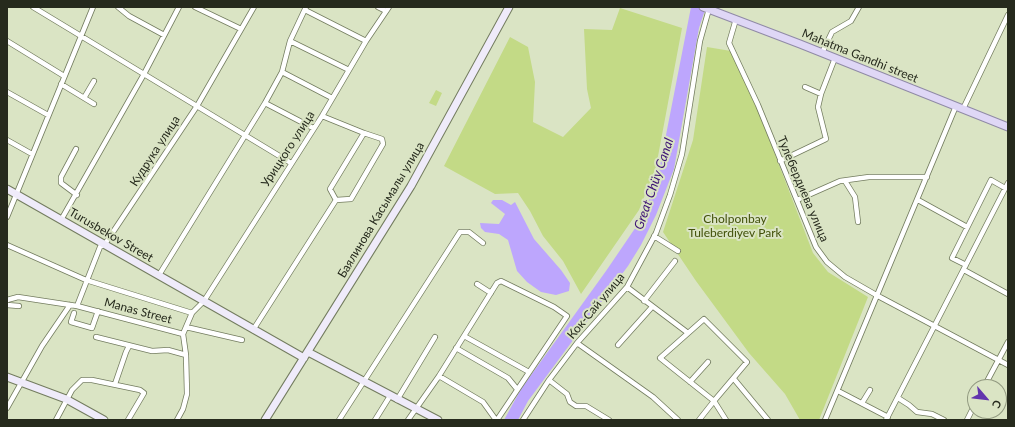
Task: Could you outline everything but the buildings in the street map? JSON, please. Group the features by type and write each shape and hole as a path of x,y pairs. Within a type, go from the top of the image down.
{"main road":[{"name":"Mahatma Gandhi street","path":"707,8 960,107 1008,128"}],"street":[{"path":"33,7 290,163"},
{"path":"44,14 46,7"},
{"path":"7,217 60,84 93,7"},
{"path":"118,7 129,16 164,35"},
{"path":"62,220 144,74 179,7"},
{"path":"196,7 241,29"},
{"name":"Кудрука улица","path":"77,306 100,247 105,244 197,106 254,7"},
{"path":"378,7 387,9"},
{"name":"Баялинова Касымалы улица","path":"265,420 411,186 509,7"},
{"path":"822,53 832,32 851,21 859,7"},
{"name":"Кок-Сай улица","path":"523,420 549,380 577,343 627,287 654,236 670,195 682,154 700,40 707,8"},
{"path":"159,275 265,103 282,72 290,41 305,9 366,41"},
{"name":"Урицкого улица","path":"204,301 290,163 322,116 366,41 387,9"},
{"path":"825,420 927,177 960,107 1008,16"},
{"name":"Тулебердиева улица","path":"736,19 728,43 758,105 816,247 827,262 845,277 878,296 1008,365"},
{"path":"7,41 64,76"},
{"path":"290,41 350,70"},
{"path":"780,161 826,140 818,108 821,94 835,58"},
{"path":"282,72 332,98"},
{"path":"84,98 94,81"},
{"path":"60,84 94,104"},
{"path":"805,87 821,94"},
{"path":"7,92 48,115"},
{"path":"265,103 313,128"},
{"path":"322,116 382,139 383,144 351,199 336,200"},
{"path":"336,200 330,189 364,133"},
{"path":"7,140 32,154"},
{"path":"76,149 61,177 61,183 76,195"},
{"path":"797,200 845,180 869,177 927,177"},
{"path":"845,180 855,197 858,222"},
{"path":"838,391 887,418 965,268 1007,185 991,180 952,258 965,268 1008,294"},
{"name":"Turusbekov Street","path":"7,189 204,301"},
{"path":"253,330 336,200"},
{"path":"918,200 967,227"},
{"path":"339,420 363,380 460,232 469,232 484,243"},
{"path":"654,236 678,251"},
{"path":"7,245 86,280 192,314"},
{"path":"644,300 675,260"},
{"path":"408,420 439,376 497,283 501,281 505,282 554,307 567,316 497,420 483,402 439,376"},
{"path":"477,284 491,293"},
{"path":"627,287 688,334"},
{"name":"Manas Street","path":"7,300 18,297 77,306 183,334 192,314 204,301"},
{"path":"204,301 253,330 363,380 397,400 438,420"},
{"path":"7,305 20,306"},
{"path":"7,408 42,346 70,305"},
{"path":"618,345 652,307"},
{"path":"74,313 71,321 72,324 92,328 98,311"},
{"path":"699,420 714,401 734,379 747,362 704,319 660,358 714,401 726,420"},
{"path":"186,327 242,340"},
{"path":"177,420 183,409 187,394 186,355 183,334"},
{"path":"464,336 529,372"},
{"path":"96,337 152,351 168,350 186,355"},
{"path":"397,400 435,337"},
{"path":"988,379 1008,342"},
{"path":"577,343 653,397 678,420"},
{"path":"115,384 129,346"},
{"path":"456,348 508,378 517,389"},
{"path":"690,382 708,362"},
{"path":"7,378 21,381 66,399 104,420"},
{"path":"734,379 768,420"},
{"path":"56,420 66,399 82,380 92,380 140,390 144,393 128,420"},
{"path":"549,380 567,394 570,402 576,406 586,406 609,420"},
{"path":"862,403 870,390"},
{"path":"375,420 390,396"},
{"path":"898,398 909,404 917,412 932,414 944,420"}],"green space":[{"path":"620,8 682,28 656,167 639,210 581,294 563,261 543,236 530,211 518,193 495,194 444,166 510,37 528,47 535,82 533,122 563,137 591,108 587,89 584,29 612,30"},
{"name":"Cholponbay Tuleberdiyev Park","path":"707,47 731,51 754,100 813,253 828,272 868,297 819,420 800,420 785,394 749,353 696,281 663,232 693,140"},
{"path":"436,90 442,93 436,106 429,103"}],"shaded area":[{"path":"691,7 706,7 699,28 674,169 656,215 641,245 628,266 528,401 518,420 504,420 521,389 640,221 658,176"},
{"path":"493,200 502,200 511,205 515,202 534,239 561,270 570,283 569,291 556,295 541,292 527,282 517,271 508,240 499,234 485,232 481,228 480,223 499,224 505,214 491,203"}],"water label":[{"name":"Great Chüy Canal","path":"654,184"}]}
